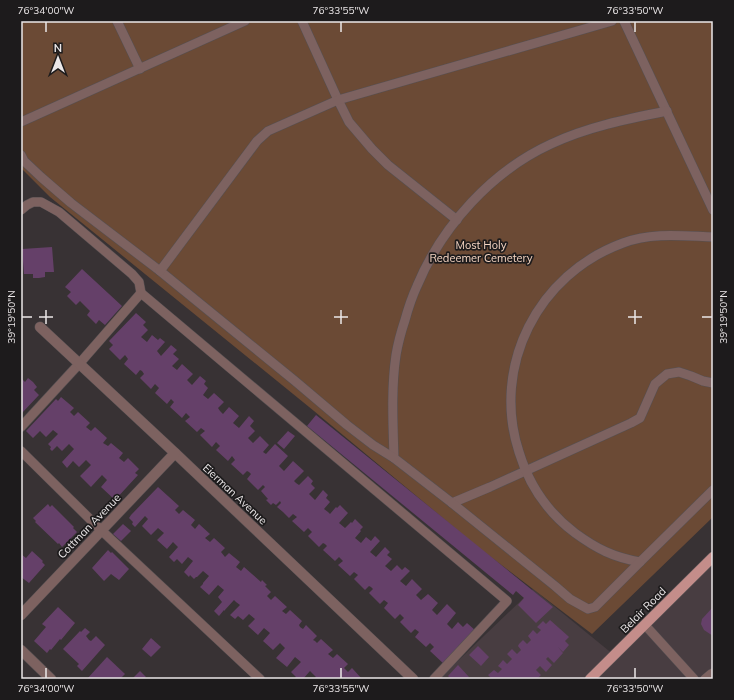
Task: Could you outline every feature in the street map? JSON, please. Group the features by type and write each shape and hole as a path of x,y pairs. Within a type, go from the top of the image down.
{"main road":[{"name":"Belair Road","path":"590,679 713,557"}],"street":[{"name":"Eierman Avenue","path":"40,327 413,679"},
{"name":"Cottman Avenue","path":"21,615 175,453"},
{"path":"21,650 52,679"}],"lane":[{"path":"117,21 140,69"},
{"path":"21,122 245,21"},
{"path":"302,21 349,122 380,158 457,220"},
{"path":"160,271 257,141 268,131 338,100 612,21"},
{"path":"624,21 713,210"},
{"path":"394,458 393,413 396,353 410,302 436,249 468,206 484,190 517,162 550,144 609,123 667,111"},
{"path":"21,155 24,161 41,178 65,198 160,271 362,437 394,458 452,503 570,599 588,609 595,608 713,490"},
{"path":"21,210 33,202 41,202 59,212 132,274 139,282 141,293 507,602 434,679"},
{"path":"640,562 623,559 607,553 585,540 556,516 538,493 525,471 512,428 511,385 514,368 528,327 546,298 572,272 584,263 604,251 624,242 651,236 713,238"},
{"path":"21,426 79,364 141,293"},
{"path":"452,503 631,424 640,418 655,384 667,374 678,372 713,383"},
{"path":"21,451 101,530 260,679"},
{"path":"645,625 694,679"},
{"path":"705,679 713,673"}],"shaded area":[{"path":"713,557 713,679 439,679 533,589 614,655"}],"green space":[{"name":"Most Holy Redeemer Cemetery","path":"21,21 713,21 713,517 592,634 479,548 314,411 50,197 21,168"}],"building":[{"path":"52,247 54,272 45,272 45,277 39,278 33,278 33,274 24,274 22,249"},
{"path":"82,269 122,306 105,325 99,320 96,324 87,315 90,311 80,301 76,305 67,296 71,292 65,287"},
{"path":"136,313 146,322 143,325 148,330 141,337 147,342 152,335 158,340 160,338 165,342 157,351 161,356 171,345 177,350 173,354 179,359 172,366 177,370 182,364 193,374 187,380 192,385 200,376 206,381 204,384 208,388 203,395 208,399 214,393 224,402 218,408 223,414 229,407 239,416 233,423 239,428 249,416 254,421 250,426 255,431 248,438 253,443 260,436 269,445 263,452 266,454 275,444 288,456 279,466 284,471 293,461 304,471 294,481 296,483 299,485 308,476 313,481 311,484 315,488 309,494 315,500 323,490 328,495 326,498 330,502 324,509 330,514 340,505 348,513 339,523 345,528 355,519 363,527 355,538 361,543 366,537 371,541 375,536 380,541 370,552 376,557 385,547 390,552 387,555 392,559 385,566 391,571 397,565 402,570 405,567 410,571 400,581 406,586 412,579 422,589 416,595 421,600 428,594 438,603 432,610 437,615 447,604 456,613 447,624 452,629 458,622 463,627 467,623 476,631 445,665 430,651 434,647 430,643 426,647 415,637 419,632 415,629 411,633 400,622 404,618 400,614 395,619 384,608 388,603 384,600 380,604 369,593 373,589 371,587 369,586 365,590 354,579 358,575 354,572 350,576 338,565 343,561 339,557 335,561 323,550 327,546 325,544 323,543 319,547 308,536 312,532 308,528 304,532 292,521 297,517 293,514 289,518 277,507 281,503 280,501 276,505 273,503 271,505 261,491 265,487 263,485 258,490 247,479 251,474 249,472 247,471 243,475 231,464 235,460 232,456 228,461 216,450 220,446 216,442 212,447 200,435 205,431 201,428 197,432 185,421 190,417 186,413 182,418 170,407 174,402 171,399 167,404 155,393 159,388 155,384 151,389 140,378 144,374 142,371 140,370 136,375 124,364 128,359 125,355 120,360 109,349 113,345 109,341"},
{"path":"21,378 25,382 28,378 33,382 37,387 34,390 39,395 22,413 21,412"},
{"path":"61,397 74,408 70,412 74,416 78,412 90,423 86,427 91,431 95,427 107,438 103,443 108,446 111,443 123,453 119,458 124,462 128,458 139,469 135,473 138,475 115,500 101,487 107,480 102,475 91,487 80,476 91,465 86,460 79,467 73,461 67,468 62,462 74,449 69,444 62,451 57,446 52,451 50,449 51,447 48,444 58,434 53,430 46,437 40,431 33,438 26,431 56,399 58,401"},
{"path":"316,415 553,607 536,623 518,605 524,598 516,591 513,595 307,426"},
{"path":"288,431 295,436 284,449 277,443"},
{"path":"158,487 179,506 175,510 179,514 183,510 195,520 191,525 195,529 199,524 210,534 205,538 210,542 214,538 225,548 221,552 225,557 229,553 240,562 236,567 241,571 244,567 261,582 262,580 267,585 265,586 271,592 267,596 271,600 275,596 287,607 282,611 286,614 290,610 302,621 299,625 300,627 303,629 306,625 317,636 313,640 317,643 321,639 333,650 328,654 333,658 337,654 348,664 344,668 348,672 352,668 362,679 314,679 316,677 310,671 303,679 294,679 296,677 291,672 301,662 295,657 287,667 276,658 285,648 280,643 273,650 263,641 270,633 264,628 258,635 248,626 255,619 249,614 243,620 238,616 235,619 230,615 240,605 234,600 219,616 214,611 222,602 218,597 224,590 218,585 209,595 200,587 209,576 203,571 194,579 190,575 189,577 184,572 193,561 188,557 182,564 177,559 174,562 169,557 178,547 173,542 167,549 157,540 164,533 158,528 151,535 142,526 148,519 145,516 135,527 129,518"},
{"path":"48,504 50,507 52,505 77,532 62,547 35,522 36,521 33,518"},
{"path":"123,524 131,531 121,541 113,534"},
{"path":"108,550 111,553 112,552 129,569 119,580 111,574 104,581 92,568"},
{"path":"32,551 43,561 42,562 45,565 29,583 21,577 21,554 26,558"},
{"path":"58,607 75,623 61,640 60,639 47,653 34,641 46,627 42,624"},
{"path":"713,607 713,636 704,630 701,624 702,619"},
{"path":"550,620 569,637 565,641 569,645 563,652 558,647 563,653 554,663 548,657 546,659 552,665 546,672 540,666 536,670 541,675 537,679 492,679 488,675 494,670 498,673 502,669 498,666 503,660 507,664 512,659 507,654 512,649 517,654 521,650 518,646 519,644 523,640 527,644 531,640 528,636 533,630 537,634 541,630 537,627 543,621 546,624"},
{"path":"85,628 90,632 86,636 89,640 91,641 96,636 105,645 82,671 77,666 79,664 63,649 80,631 81,632"},
{"path":"151,638 161,647 151,657 142,649"},
{"path":"478,646 489,657 481,666 469,655"},
{"path":"107,657 125,674 120,679 87,679"},
{"path":"458,665 469,677 467,679 451,679 448,676"},
{"path":"140,671 146,677 143,679 132,679"}]}
